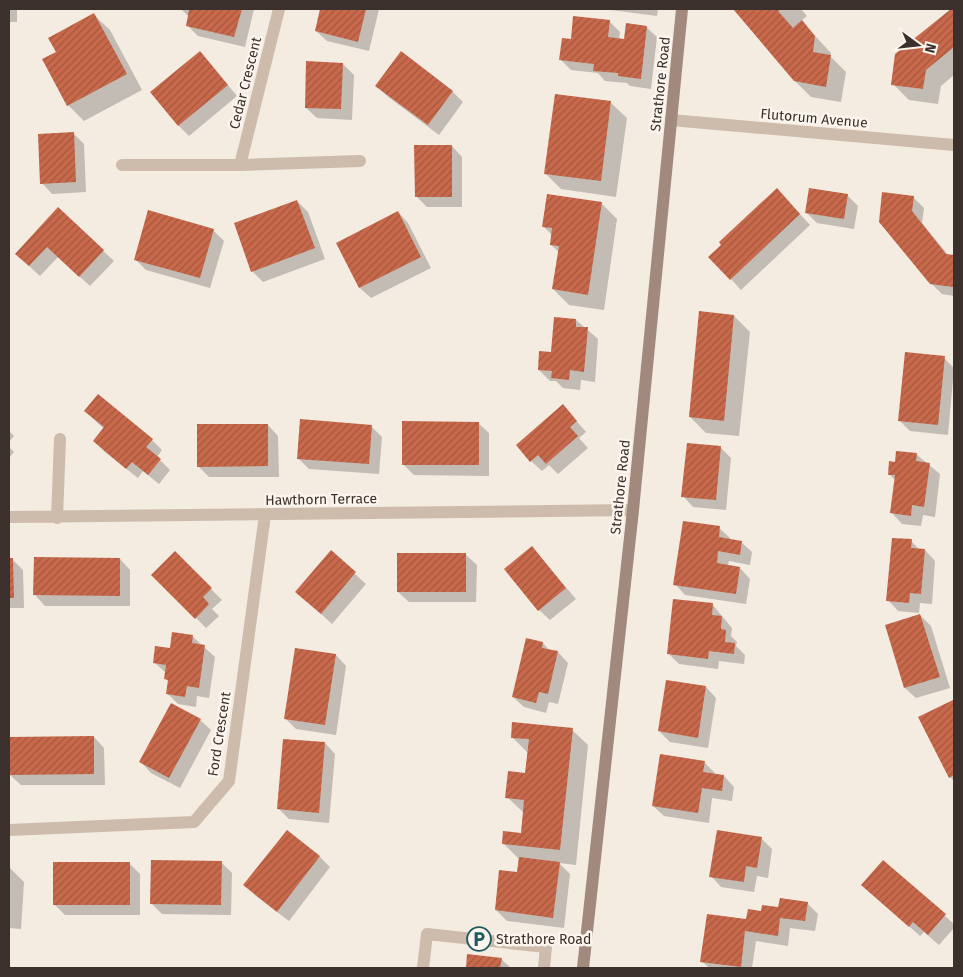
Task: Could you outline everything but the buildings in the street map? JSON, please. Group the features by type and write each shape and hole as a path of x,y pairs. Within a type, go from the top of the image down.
{"street":[{"name":"Cedar Crescent","path":"240,165 279,9"},
{"name":"Strathore Road","path":"583,968 633,510 682,9"},
{"name":"Flutorum Avenue","path":"671,120 954,145"},
{"path":"122,166 360,161"},
{"path":"57,518 60,439"},
{"name":"Hawthorn Terrace","path":"9,517 57,518 633,510"},
{"name":"Ford Crescent","path":"9,830 194,822 229,781 265,515"},
{"path":"423,968 427,934 546,947 544,968"}],"place":[{"name":"Strathore Road","path":"479,939"}]}
